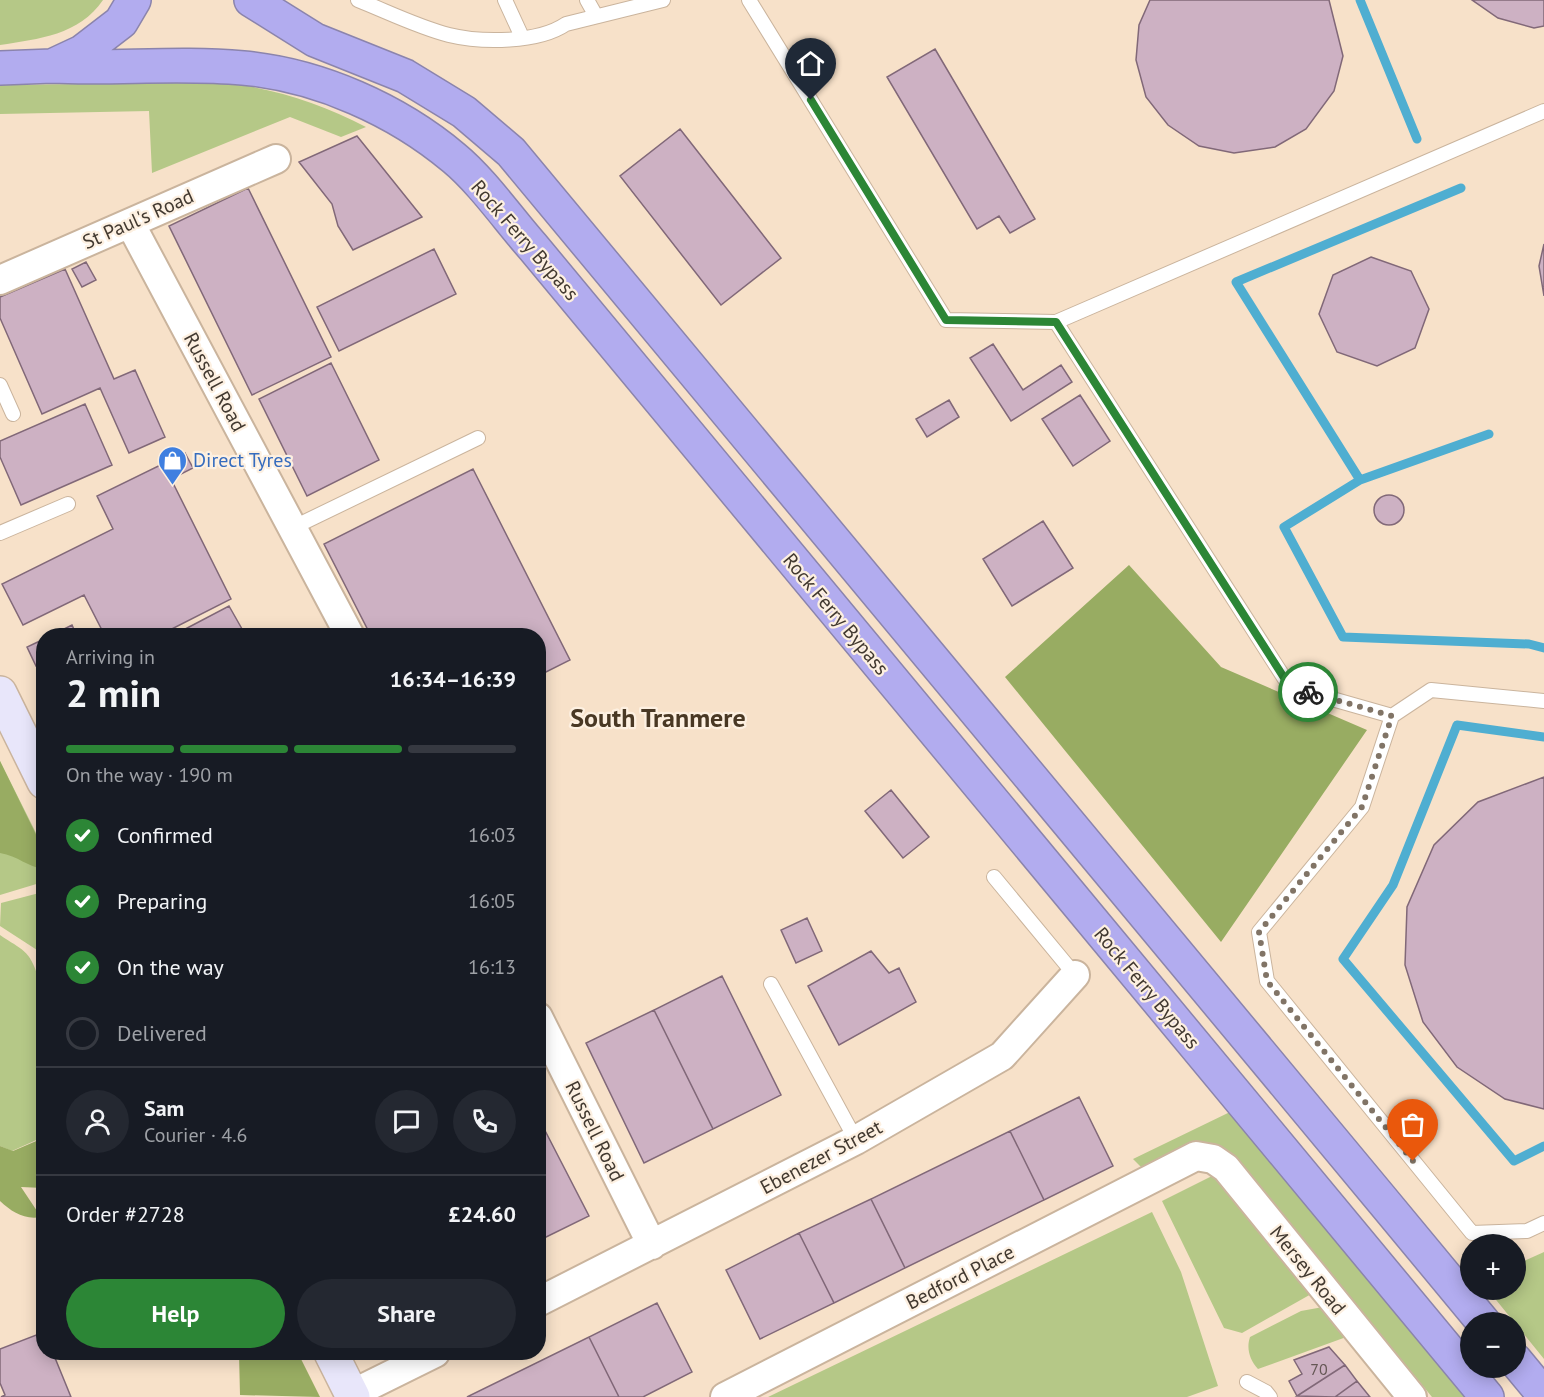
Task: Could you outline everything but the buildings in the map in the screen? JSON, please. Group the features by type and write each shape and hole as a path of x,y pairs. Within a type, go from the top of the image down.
{"highway":[{"path":"52,66 82,52 121,22 134,0"},
{"path":"250,0 315,40 405,76 464,112 511,152 764,453 1019,765 1475,1312"},
{"name":"Rock Ferry Bypass","path":"0,68 52,66 113,69 212,66 280,74 332,89 393,117 427,137 457,160 541,256 1487,1397"},
{"path":"1526,1373 1544,1395"}],"main road":[{"path":"0,693 36,766"},
{"path":"334,1360 352,1396"}],"street":[{"name":"St Paul's Road","path":"0,280 276,159"},
{"name":"Russell Road","path":"130,223 346,628"},
{"name":"Ebenezer Street","path":"546,1298 856,1140 1002,1056 1075,975"},
{"name":"Russell Road","path":"546,1033 652,1245"},
{"name":"Bedford Place","path":"725,1397 1196,1156"},
{"name":"Mersey Road","path":"1196,1156 1213,1159 1226,1168 1412,1397"},
{"path":"352,1396 421,1360"}],"lane":[{"path":"358,0 450,35 502,40 554,32 566,24 663,0"},
{"path":"505,0 522,37"},
{"path":"587,0 596,16"},
{"path":"749,0 946,320 1056,322 1544,111"},
{"path":"1056,322 1290,687 1392,716"},
{"path":"0,385 13,414"},
{"path":"292,528 478,438"},
{"path":"0,532 68,504"},
{"path":"1544,701 1431,690 1392,716 1362,807 1259,932 1267,981 1472,1233 1527,1231 1544,1223"},
{"path":"994,877 1075,975"},
{"path":"771,984 856,1140"},
{"path":"1247,1382 1266,1392 1270,1397"}],"green space":[{"path":"0,0 103,0 93,12 70,28 43,37 0,45"},
{"path":"221,82 248,86 300,99 366,127 341,137 290,117 152,173 149,111 0,114 0,85"},
{"path":"1129,565 1221,667 1367,730 1221,942 1005,677"},
{"path":"0,761 36,833 36,884 0,895"},
{"path":"0,761 36,835 36,867 0,853"},
{"path":"36,894 36,949 0,926 1,903"},
{"path":"0,935 28,956 36,971 36,1140 12,1151 0,1146"},
{"path":"1230,1112 1466,1397 1432,1397 1239,1162 1210,1143 1180,1147 1141,1167 1133,1159"},
{"path":"36,1141 36,1188 21,1187 36,1210 36,1218 14,1212 0,1201 0,1146 13,1151"},
{"path":"1214,1175 1313,1293 1242,1333 1224,1328 1162,1201"},
{"path":"1152,1212 1181,1272 1218,1386 1187,1397 768,1397"},
{"path":"1544,1252 1544,1359 1526,1337 1526,1312 1506,1312 1496,1300 1526,1300 1526,1260"},
{"path":"1323,1307 1349,1336 1258,1369 1249,1354 1250,1337 1301,1311"},
{"path":"239,1360 302,1360 320,1397 240,1395"}],"waterway":[{"path":"1360,0 1417,139"},
{"path":"1360,480 1236,282 1461,188"},
{"path":"1489,434 1360,480 1284,527 1343,637 1529,644 1544,648"},
{"path":"1544,737 1457,725 1393,885 1343,959 1514,1161 1544,1146"}],"way so far":[{"path":"1308,692 1392,716 1362,807 1259,932 1267,981 1413,1161"}],"place":[{"name":"Direct Tyres","path":"172,486"}],"district":[{"name":"South Tranmere","path":"658,718"}],"route":[{"path":"811,100 946,320 1056,322 1290,687 1308,692"}]}
